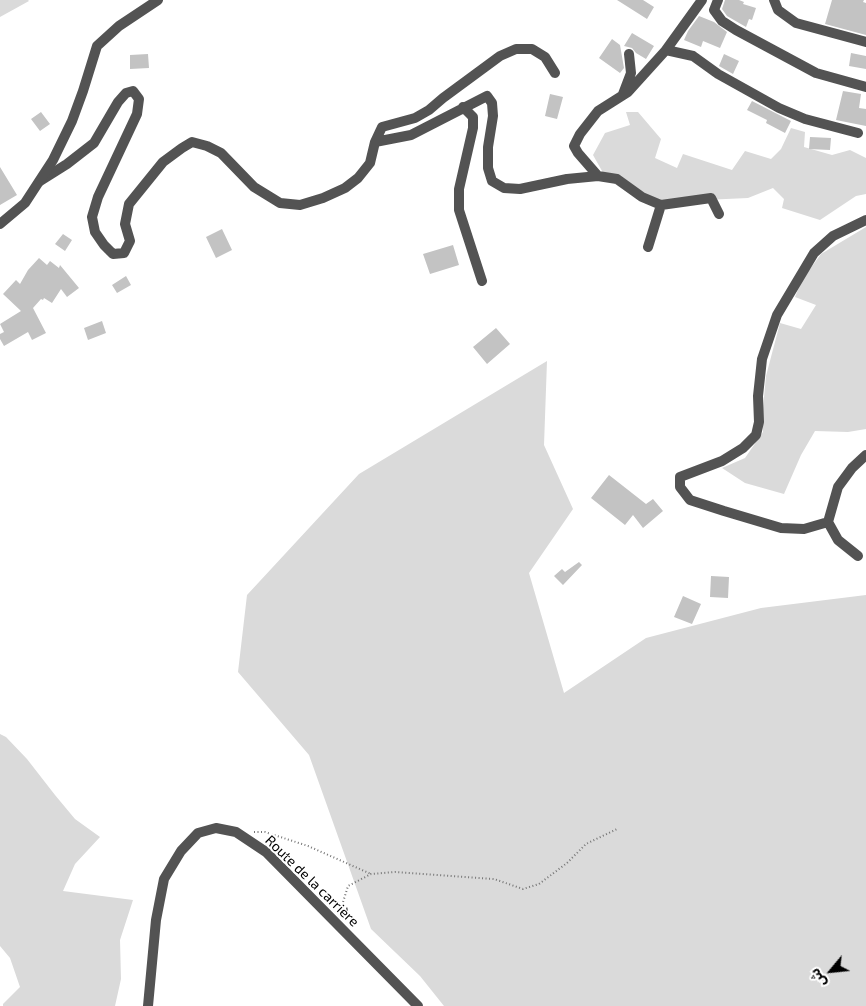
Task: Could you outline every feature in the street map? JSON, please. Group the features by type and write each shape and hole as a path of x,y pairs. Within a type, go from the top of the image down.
{"street":[{"path":"0,224 25,203 53,160 72,122 97,46 120,26 158,0"},
{"path":"598,176 574,146 580,134 598,111 628,92 666,50 702,0"},
{"path":"718,0 714,10 722,21 736,30 816,73 866,87"},
{"path":"774,0 778,10 796,22 866,42"},
{"path":"40,181 67,164 94,143 118,102 126,93 133,91 139,99 137,114 98,197 92,217 95,232 104,245 113,254 124,253 130,241 125,224 129,204 163,162 192,142 208,146 221,153 254,187 280,203 300,205 345,188 358,178 370,163 375,142 382,127 415,118 429,110 500,56 516,49 532,49 545,57 555,73"},
{"path":"666,50 693,56 718,74 779,108 805,119 858,133"},
{"path":"623,95 631,73 629,54"},
{"path":"375,142 411,135 487,96 492,103 493,116 488,147 488,168 492,181 504,188 520,189 567,179 598,176 616,179 642,197 661,205 711,198 719,214"},
{"path":"463,107 473,117 473,128 459,189 459,210 482,281"},
{"path":"648,247 661,205"},
{"path":"828,522 804,529 780,528 724,511 690,500 680,487 680,477 722,461 743,448 756,435 759,422 758,396 762,359 778,315 814,253 833,236 866,220"},
{"path":"858,556 838,540 828,522 838,487 852,468 866,454"},
{"name":"Route de la carrière","path":"148,1006 156,920 164,879 181,851 198,833 216,828 236,832 266,852 418,1006"}],"path":[{"path":"337,923 348,886 371,874 395,872 494,879 523,889 539,884 586,844 617,829"},
{"path":"236,832 265,832 308,846 371,874"}],"shaded area":[{"path":"0,0 28,0 29,1 0,17"},
{"path":"626,112 638,112 661,139 655,158 677,168 683,154 732,170 745,151 771,159 781,149 791,128 805,132 804,147 832,155 850,150 866,158 866,194 856,196 820,220 782,208 784,199 773,188 748,198 704,200 656,208 606,178 593,155 605,133 630,125"},
{"path":"866,227 866,429 848,432 815,431 801,455 784,494 745,483 722,468 745,458 763,432 766,376 780,323 801,329 816,305 795,297 802,280 821,254"},
{"path":"547,361 544,445 573,509 529,573 564,693 646,638 761,608 866,595 866,1006 444,1006 420,976 371,929 309,755 238,672 247,595 359,474"},
{"path":"0,734 6,737 27,759 75,819 100,837 75,864 63,891 133,900 120,940 121,979 115,1006 3,1006 20,987 10,958 0,946"}],"building":[{"path":"617,0 643,0 654,7 647,19"},
{"path":"725,0 739,0 744,2 743,4 756,8 752,20 749,19 746,27 727,16 722,9"},
{"path":"832,0 864,0 863,2 866,3 866,35 825,24"},
{"path":"699,16 714,22 727,32 720,48 703,41 701,47 684,40"},
{"path":"632,33 654,46 646,59 632,48 624,46"},
{"path":"612,39 620,45 624,68 620,73 599,58"},
{"path":"851,53 866,56 866,69 849,66"},
{"path":"148,54 149,68 130,69 130,55"},
{"path":"724,54 739,61 733,74 719,66"},
{"path":"843,91 861,94 859,108 866,109 866,126 836,120"},
{"path":"550,94 563,97 557,119 545,116"},
{"path":"752,101 791,121 785,133 766,123 767,120 747,110"},
{"path":"41,112 50,124 40,131 31,119"},
{"path":"810,137 831,138 830,150 809,149"},
{"path":"0,167 17,195 0,205"},
{"path":"222,229 232,250 216,258 206,237"},
{"path":"63,234 72,240 65,251 55,244"},
{"path":"453,245 459,265 430,274 423,254"},
{"path":"39,258 47,265 50,261 59,268 60,265 79,288 67,297 61,289 52,303 44,298 33,308 46,333 32,340 28,332 4,346 0,339 0,334 4,332 0,324 21,311 3,294 16,280 20,284 28,270"},
{"path":"126,276 131,285 117,293 112,285"},
{"path":"102,321 106,333 88,340 84,328"},
{"path":"496,328 510,344 487,364 473,347"},
{"path":"609,475 646,504 653,499 663,511 643,528 633,515 625,525 591,498"},
{"path":"579,562 582,565 563,585 554,576 562,569 565,572"},
{"path":"711,576 729,577 728,598 710,597"},
{"path":"683,596 701,604 692,624 674,617"}]}
